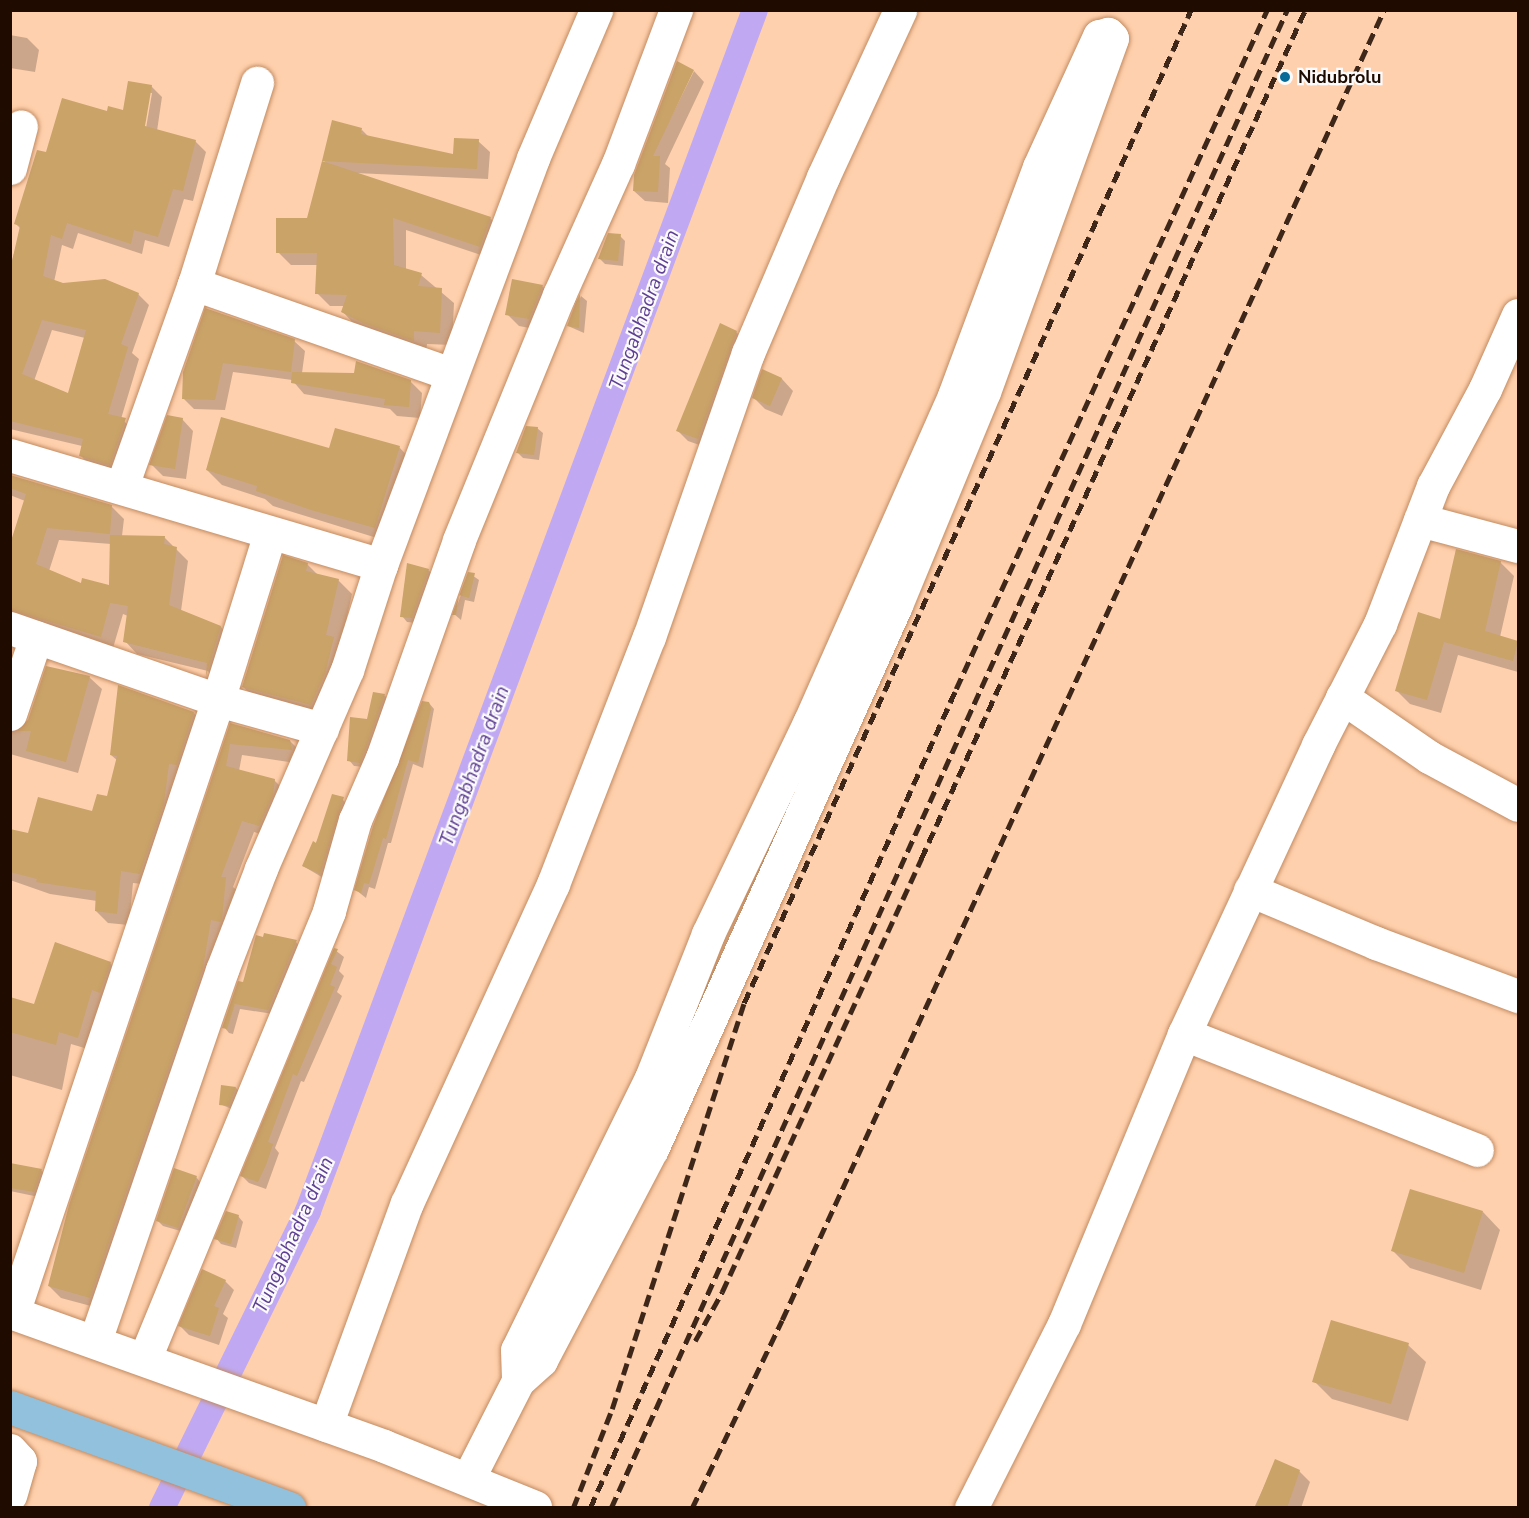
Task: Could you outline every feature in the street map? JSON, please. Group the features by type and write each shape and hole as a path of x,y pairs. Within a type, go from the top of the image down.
{"main road":[{"path":"10,1407 289,1508"}],"street":[{"path":"95,1341 222,970 347,670 381,566 451,374 533,158 596,10"},
{"path":"151,1360 329,911 356,820 382,758 463,529 554,306 618,164 676,10"},
{"path":"326,1425 407,1203 553,884 649,637 748,353 900,10"},
{"path":"468,1479 518,1381 542,1360 640,1173 732,970 810,759 971,386 1112,38 1108,34 1099,36 1039,167 971,386"},
{"path":"122,486 194,284 257,83"},
{"path":"10,168 21,126"},
{"path":"194,284 451,374"},
{"path":"971,1508 1064,1324 1184,1034 1342,697 1380,624 1420,520 1518,315"},
{"path":"10,455 85,479 122,486 381,566"},
{"path":"1420,520 1518,546"},
{"path":"270,532 218,700 12,1313 250,1396 535,1507"},
{"path":"10,714 23,632 218,700 322,729"},
{"path":"1342,697 1429,757 1518,805"},
{"path":"518,1381 517,1350 651,1078 700,953 810,759"},
{"path":"1250,890 1376,943 1518,996"},
{"path":"700,953 732,970"},
{"path":"1184,1034 1477,1150"},
{"path":"611,1158 640,1173"},
{"path":"10,1450 20,1461 10,1495"}],"building":[{"path":"677,61 694,70 653,156 660,156 658,192 633,191 634,175"},
{"path":"128,81 152,85 145,126 196,140 183,191 173,189 158,237 134,230 131,244 67,223 62,239 51,235 43,276 63,283 105,279 139,293 121,344 128,347 108,414 126,418 110,465 79,456 83,439 10,421 10,270 20,226 14,224 37,150 46,152 62,98 107,111 108,106 123,110","holes":["42,320 86,330 68,393 22,374"]},
{"path":"332,120 362,128 361,134 453,154 454,138 479,139 477,169 322,161"},
{"path":"322,161 491,217 480,247 393,218 394,265 422,273 418,286 442,288 440,333 414,331 414,341 363,323 341,312 347,295 315,294 317,253 276,253 276,218 307,218"},
{"path":"608,233 621,234 618,261 598,259"},
{"path":"512,279 543,285 529,319 505,315"},
{"path":"580,294 579,328 567,326 576,302"},
{"path":"205,308 295,339 291,372 223,363 215,400 182,399 183,372"},
{"path":"720,323 737,331 698,439 676,431"},
{"path":"356,361 411,380 409,407 384,405 385,399 291,383 292,372 354,373"},
{"path":"762,369 782,378 770,406 752,398"},
{"path":"167,415 183,418 175,469 149,465"},
{"path":"221,417 329,448 335,428 400,446 375,528 311,510 256,491 257,486 206,470"},
{"path":"526,426 538,427 534,455 516,453"},
{"path":"10,475 112,505 110,534 47,528 36,564 81,583 82,578 109,585 110,535 165,536 164,544 177,547 169,605 221,626 206,676 207,663 123,642 128,606 110,603 101,637 10,610 10,544 26,494 10,488"},
{"path":"1456,549 1501,561 1485,631 1518,641 1513,661 1444,642 1427,700 1395,691 1418,612 1440,619"},
{"path":"283,555 308,563 306,571 339,579 326,635 334,637 325,674 311,705 242,687"},
{"path":"407,563 429,569 412,618 400,617"},
{"path":"468,572 475,573 469,598 459,595"},
{"path":"459,597 456,615 452,615"},
{"path":"46,666 90,676 66,762 26,751 31,731 17,731 28,720"},
{"path":"118,685 194,712 177,765 169,764 164,803 140,874 121,871 117,914 95,911 96,891 36,882 37,879 10,872 10,829 28,833 38,797 92,811 97,794 107,796 117,756 110,755"},
{"path":"373,692 385,694 365,751 360,763 347,761 350,717 367,719"},
{"path":"422,701 429,702 431,709 418,763 408,760 386,839 383,838 369,884 364,883 361,893 354,890 373,826"},
{"path":"230,723 290,740 292,750 230,744 226,766 275,779 273,795 259,826 242,821 221,877 226,877 222,919 220,922 211,920 203,968 90,1298 48,1286 69,1205"},
{"path":"332,794 344,797 320,874 302,866 313,841 316,843"},
{"path":"264,933 297,940 268,1010 235,1004 227,1029 222,1028 238,981 243,982 256,935 263,937"},
{"path":"55,942 111,962 100,993 92,990 78,1038 59,1032 56,1045 10,1032 10,997 34,1004"},
{"path":"334,948 338,949 331,964 337,967 330,985 335,987 297,1076 293,1074 268,1142 273,1144 266,1165 258,1182 240,1176"},
{"path":"221,1085 236,1087 229,1106 219,1105"},
{"path":"10,1163 42,1169 34,1192 10,1188"},
{"path":"174,1168 197,1176 178,1228 156,1221"},
{"path":"1410,1189 1483,1211 1464,1273 1391,1251"},
{"path":"226,1211 239,1215 231,1244 214,1239"},
{"path":"202,1269 226,1280 214,1306 219,1308 210,1336 178,1326"},
{"path":"1331,1320 1409,1343 1391,1404 1312,1382"},
{"path":"1275,1459 1300,1470 1287,1508 1255,1508"}],"waterway":[{"name":"Tungabhadra drain","path":"162,1508 308,1211 755,10"}],"railway":[{"path":"573,1508 612,1409 744,1003 1191,10"},
{"path":"590,1508 956,689 1267,10"},
{"path":"611,1508 1287,10"},
{"path":"695,1341 722,1292 921,859 1305,10"},
{"path":"692,1508 782,1320 1384,10"}],"place":[{"name":"Nidubrolu","path":"1285,77"}]}
